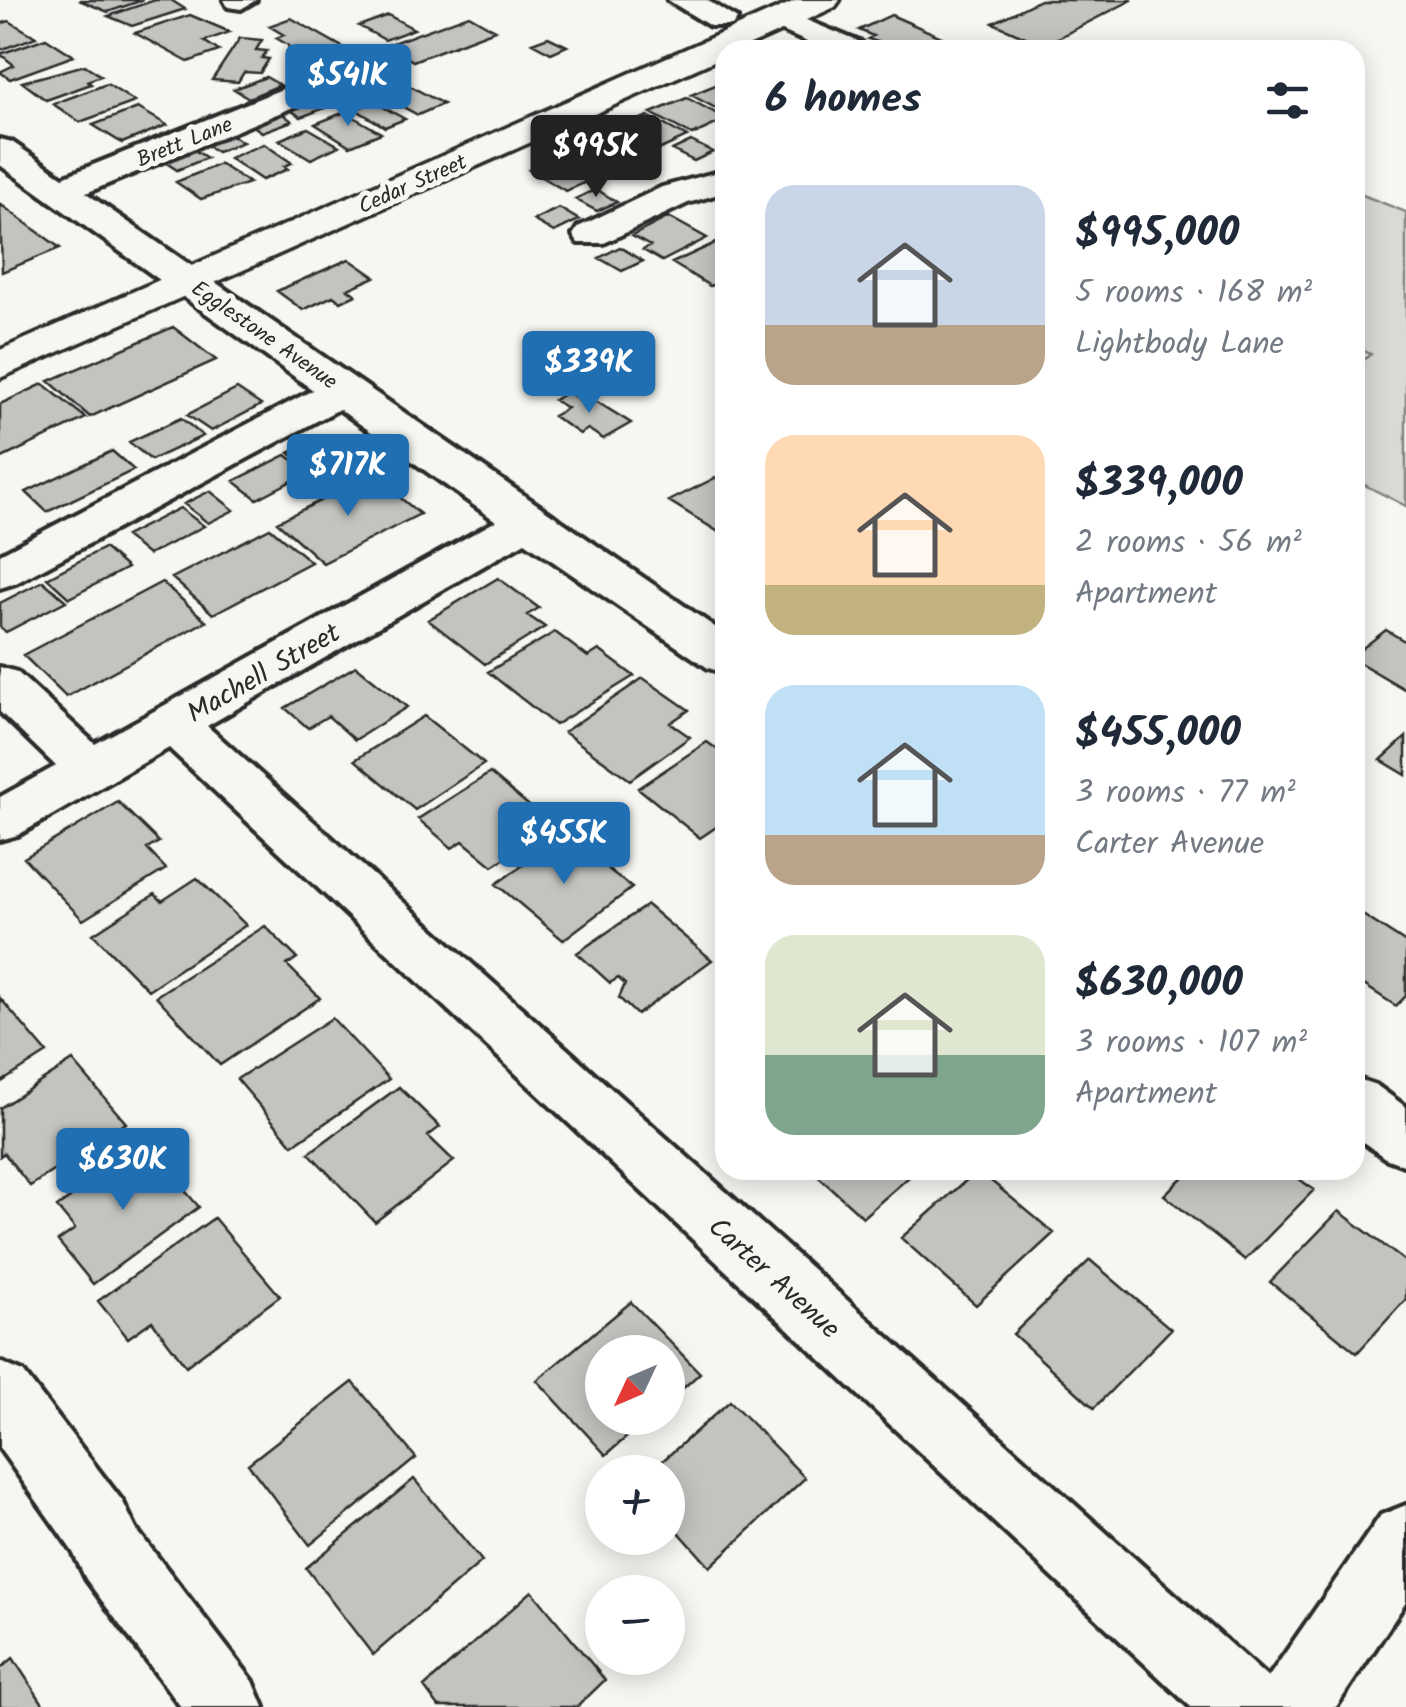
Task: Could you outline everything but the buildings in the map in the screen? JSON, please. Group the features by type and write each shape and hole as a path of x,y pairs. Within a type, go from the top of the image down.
{"main road":[{"name":"Cedar Street","path":"0,366 179,273 721,20 824,0"},
{"name":"Cedar Street","path":"0,337 179,273 774,9"}],"street":[{"path":"682,0 721,20"},
{"path":"774,9 831,40"},
{"name":"Brett Lane","path":"61,190 362,68"},
{"name":"Egglestone Avenue","path":"2,154 61,190 525,523 715,650"},
{"path":"591,235 675,194 715,184"},
{"path":"0,573 344,390"},
{"name":"Machell Street","path":"0,821 525,523"},
{"path":"0,684 90,769"},
{"name":"Carter Avenue","path":"174,724 1245,1707"},
{"path":"1365,1110 1406,1140"},
{"path":"0,1394 98,1527 112,1554 227,1707"},
{"path":"1292,1707 1406,1540"}],"shaded area":[{"path":"1365,196 1406,212 1406,506 1365,485 1365,358 1371,354 1365,351"}]}
